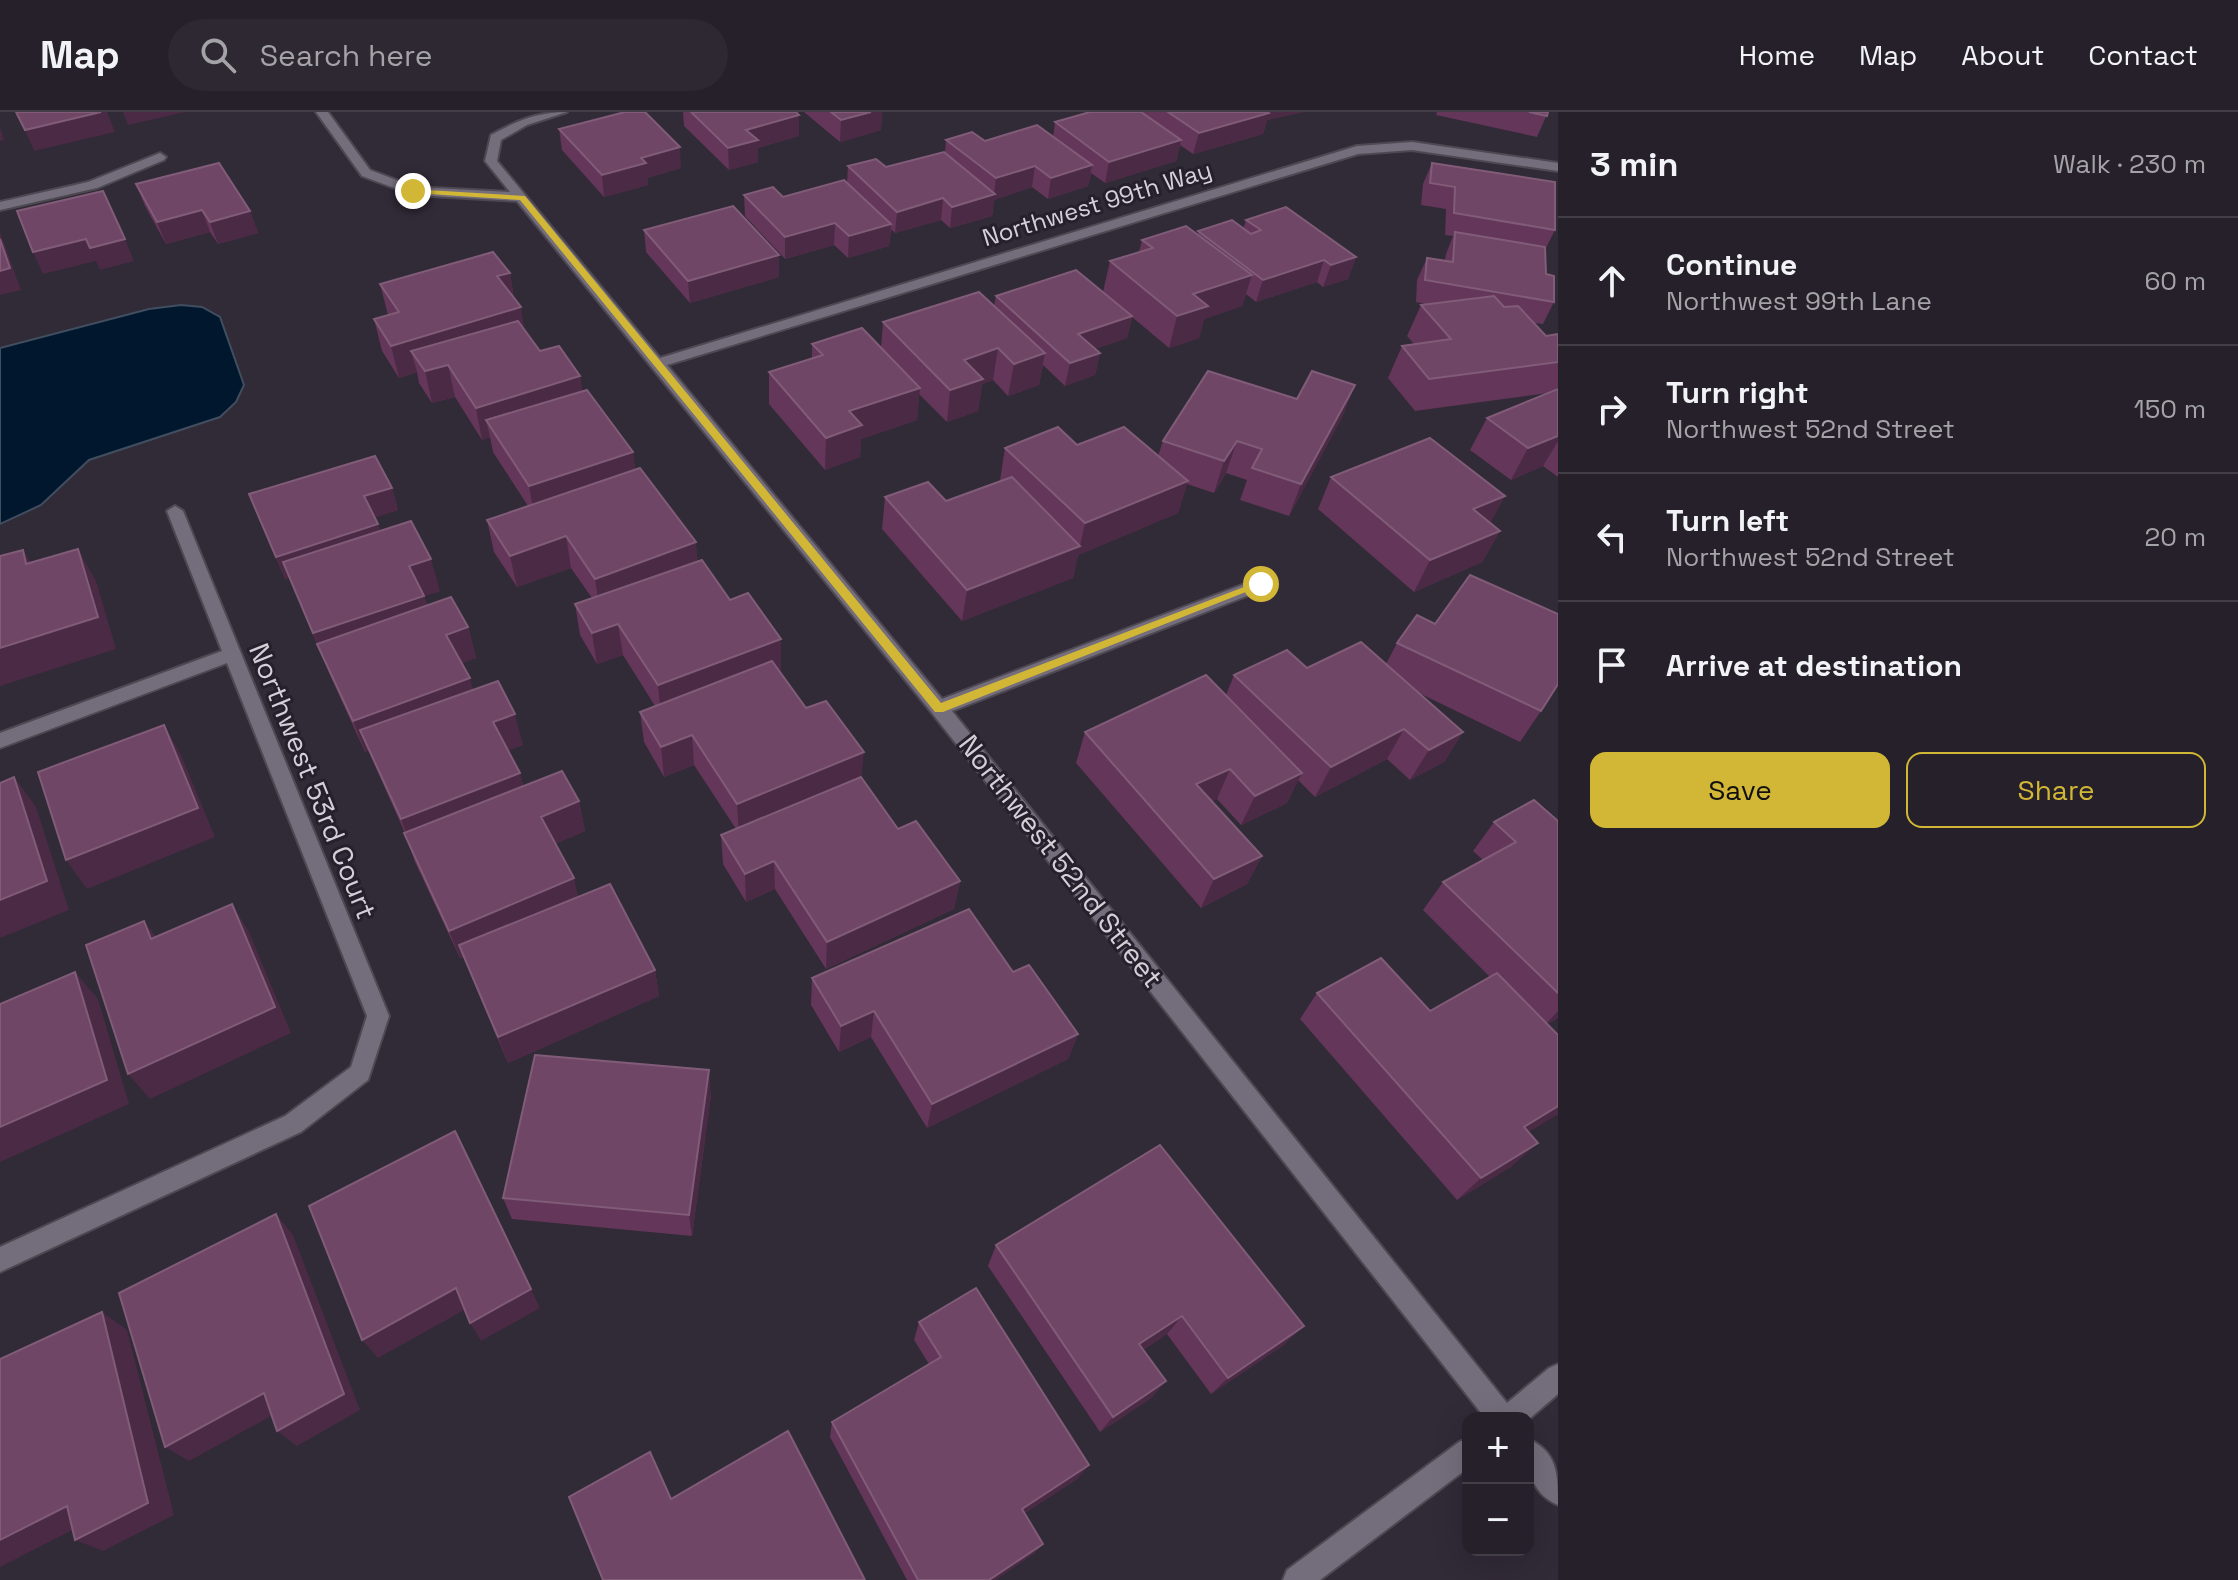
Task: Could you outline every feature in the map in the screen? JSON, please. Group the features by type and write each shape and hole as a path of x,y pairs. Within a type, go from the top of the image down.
{"street":[{"path":"322,112 366,173 413,191 522,197"},
{"name":"Northwest 52nd Street","path":"561,112 523,122 495,138 491,161 939,708 1497,1412"},
{"name":"Northwest 99th Way","path":"656,364 1357,150 1412,146 1558,167"},
{"path":"0,206 92,185 160,157"},
{"name":"Northwest 53rd Court","path":"0,1260 293,1124 360,1073 378,1016 175,511"},
{"path":"939,708 1261,584"},
{"path":"0,741 231,655"},
{"path":"1517,1412 1558,1377"},
{"path":"1297,1580 1462,1456"},
{"path":"1534,1460 1558,1491"}],"water":[{"path":"181,305 202,307 220,317 244,385 236,402 220,417 89,460 41,505 0,524 0,348 149,309"}],"building":[{"path":"16,112 101,112 25,130"},
{"path":"625,112 645,112 680,147 641,158 646,163 602,175 559,129"},
{"path":"691,112 796,112 799,115 746,130 758,140 728,148"},
{"path":"831,112 871,112 841,120"},
{"path":"1090,112 1141,112 1181,140 1109,162 1055,122"},
{"path":"1168,112 1268,112 1269,113 1199,133"},
{"path":"1037,125 1092,165 1051,178 1035,166 996,178 946,140 972,132 985,141"},
{"path":"944,152 995,194 952,207 943,198 897,212 848,166 876,159 886,167"},
{"path":"219,163 250,211 210,222 202,210 157,222 136,184"},
{"path":"1432,163 1555,182 1555,230 1454,213 1455,187 1430,183"},
{"path":"844,180 891,224 849,236 835,223 785,237 744,195 773,187 783,197"},
{"path":"103,191 125,239 90,248 86,239 33,252 17,211"},
{"path":"733,206 779,255 688,281 644,230"},
{"path":"1286,207 1356,257 1331,265 1324,260 1263,280 1198,231 1232,220 1251,234 1261,230 1246,220"},
{"path":"1186,226 1252,275 1193,294 1208,306 1177,316 1110,261 1153,248 1142,240"},
{"path":"1455,232 1545,247 1546,274 1554,276 1554,302 1425,280 1427,258 1453,262"},
{"path":"0,239 10,268 0,271"},
{"path":"493,252 510,273 497,276 521,307 391,346 374,319 399,312 380,284"},
{"path":"1076,270 1132,316 1078,334 1100,353 1070,363 996,296"},
{"path":"979,292 1045,353 1014,364 998,348 964,360 983,379 950,390 883,322"},
{"path":"1494,296 1504,307 1518,306 1546,336 1558,334 1558,362 1429,379 1402,346 1451,339 1421,305"},
{"path":"518,321 540,351 559,346 580,376 476,408 448,365 425,371 411,351"},
{"path":"862,328 920,388 849,411 862,425 826,438 769,372 823,355 812,344"},
{"path":"1208,371 1297,399 1312,371 1355,385 1301,484 1252,468 1262,449 1237,441 1224,461 1163,441"},
{"path":"1558,389 1558,436 1528,448 1487,418"},
{"path":"587,390 633,452 529,486 486,420"},
{"path":"1058,427 1077,445 1124,427 1188,481 1085,523 1005,448"},
{"path":"1430,438 1505,496 1473,509 1500,531 1430,560 1331,477"},
{"path":"375,456 392,488 364,496 378,524 276,557 249,494"},
{"path":"640,468 696,542 595,579 566,536 510,556 487,520"},
{"path":"1012,477 1080,546 967,590 885,497 928,482 946,501"},
{"path":"411,521 431,559 409,566 424,596 313,633 283,562"},
{"path":"78,549 98,617 0,648 0,556 23,550 26,564"},
{"path":"702,560 730,600 748,593 781,639 658,685 618,624 592,633 575,604"},
{"path":"1470,575 1558,614 1558,684 1541,711 1397,643 1417,615 1435,624"},
{"path":"451,597 468,627 446,635 470,678 353,721 317,644"},
{"path":"1361,642 1463,732 1429,750 1404,729 1331,767 1234,675 1287,650 1307,668"},
{"path":"772,661 806,708 826,701 864,752 737,804 692,735 661,747 640,712"},
{"path":"1206,675 1302,773 1255,796 1230,769 1196,784 1262,856 1214,879 1085,732"},
{"path":"498,681 515,714 493,722 520,773 401,819 360,730"},
{"path":"164,725 198,808 66,860 38,772"},
{"path":"562,771 579,801 541,817 574,878 449,931 404,833"},
{"path":"14,777 47,881 0,900 0,783"},
{"path":"861,777 898,829 916,821 960,881 827,942 774,861 745,874 721,835"},
{"path":"1534,800 1558,821 1558,993 1443,882 1516,842 1494,822"},
{"path":"610,884 655,970 498,1037 459,945"},
{"path":"232,904 275,1007 128,1074 86,945 144,921 151,939"},
{"path":"969,909 1013,972 1029,965 1078,1034 932,1104 874,1011 841,1026 812,978"},
{"path":"1381,958 1430,1011 1497,973 1558,1035 1558,1106 1524,1127 1538,1143 1481,1178 1317,993"},
{"path":"75,972 107,1080 0,1127 0,1004"},
{"path":"535,1055 709,1070 689,1215 503,1198"},
{"path":"455,1131 531,1289 470,1323 456,1288 362,1340 309,1206"},
{"path":"1160,1145 1304,1326 1228,1378 1182,1316 1139,1344 1166,1381 1113,1417 996,1245"},
{"path":"276,1214 344,1394 277,1431 264,1393 165,1447 119,1293"},
{"path":"976,1288 1089,1465 1022,1509 1043,1544 989,1580 918,1580 832,1422 941,1357 919,1322"},
{"path":"102,1312 148,1503 75,1540 67,1506 0,1540 0,1359"},
{"path":"788,1431 865,1580 603,1580 569,1497 650,1452 671,1499"}],"route":[{"path":"413,191 522,197 939,708 1261,584"}]}
